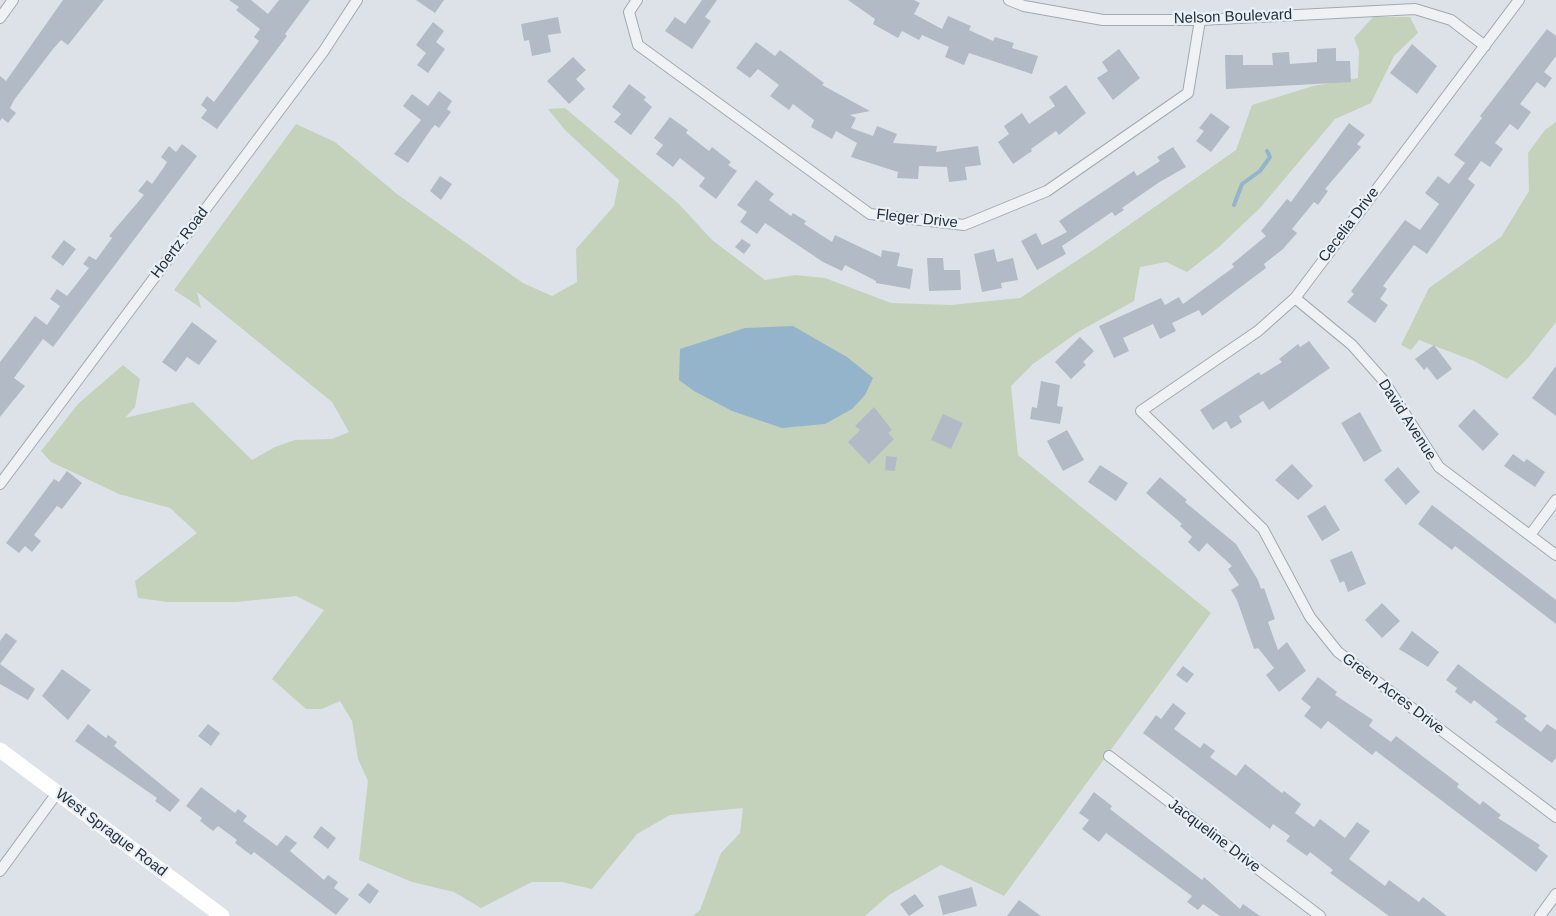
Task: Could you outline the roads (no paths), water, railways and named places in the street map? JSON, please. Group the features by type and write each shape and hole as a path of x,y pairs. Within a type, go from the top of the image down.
{"street":[{"path":"0,18 14,0"},
{"name":"Hoertz Road","path":"0,484 323,52 357,0"},
{"name":"Fleger Drive","path":"637,0 629,12 638,45 870,214 964,225 1047,190 1188,93 1200,20"},
{"name":"Nelson Boulevard","path":"1009,0 1024,6 1103,20 1200,20 1415,9 1451,20 1485,45"},
{"name":"Cecelia Drive","path":"1141,411 1258,331 1295,298 1519,0"},
{"name":"David Avenue","path":"1295,298 1352,345 1383,381 1439,467 1556,555"},
{"name":"Green Acres Drive","path":"1141,411 1263,529 1310,617 1338,652 1556,817"},
{"path":"1530,535 1556,500"},
{"name":"West Sprague Road","path":"0,750 222,916"},
{"name":"Jacqueline Drive","path":"1108,756 1320,916"},
{"path":"0,872 57,793"},
{"path":"1540,916 1556,894"}],"water":[{"path":"793,326 847,357 873,378 865,395 852,409 825,424 782,428 732,411 694,391 679,380 680,349 745,328"}],"waterway":[{"path":"1234,205 1242,184 1260,171 1270,157 1267,151"}]}
